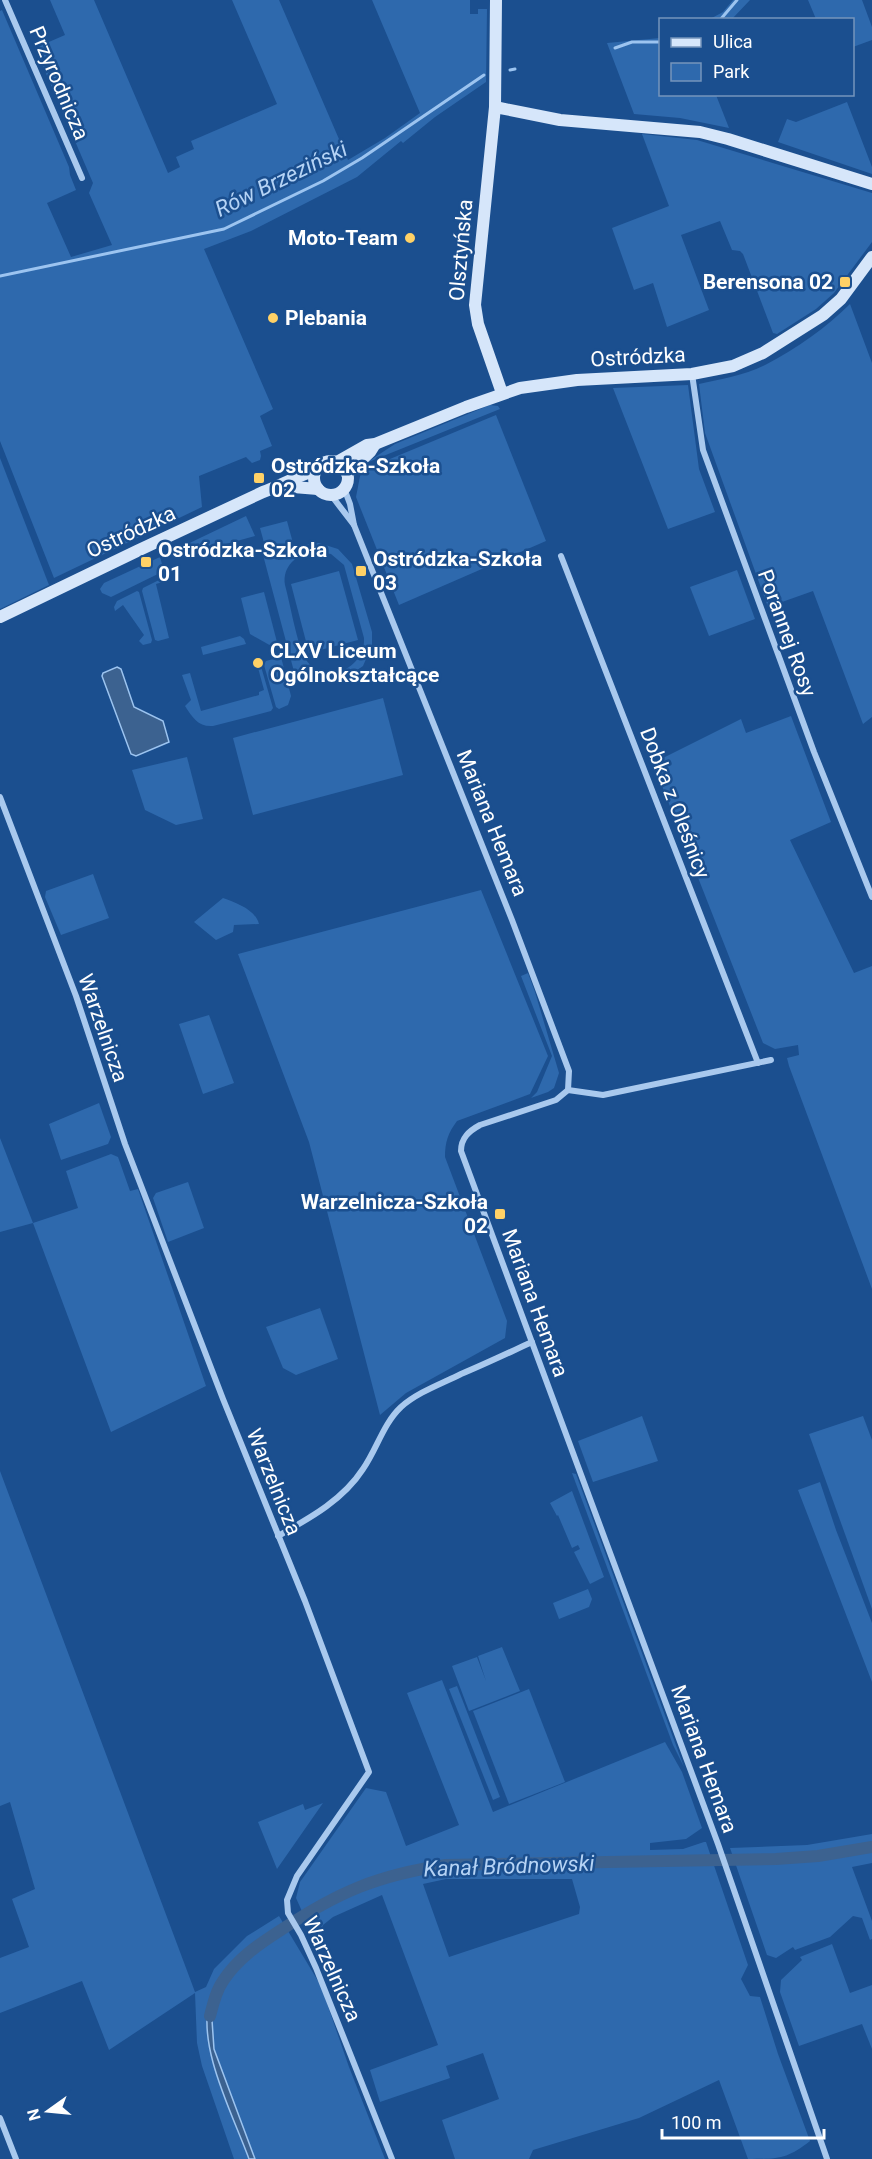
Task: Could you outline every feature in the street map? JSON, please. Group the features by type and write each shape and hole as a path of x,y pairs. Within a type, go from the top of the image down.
{"street":[{"name":"Przyrodnicza","path":"5,0 82,178"},
{"name":"Olsztyńska","path":"496,0 495,107 475,305 478,324 502,393"},
{"path":"495,107 560,120 700,132 872,184"},
{"name":"Ostródzka","path":"337,462 367,445 375,444 502,393 577,380 692,374 733,366 754,358 823,315 841,299 872,256"},
{"name":"Porannej Rosy","path":"692,374 703,450 814,752 872,897"},
{"name":"Ostródzka","path":"347,474 370,452 375,444"},
{"path":"337,462 343,467 348,479 344,488 331,495 318,489 314,480 316,470 322,463 337,462"},
{"name":"Ostródzka","path":"0,617 137,550 263,492 281,486 289,480 316,470"},
{"name":"Ostródzka","path":"281,486 318,489"},
{"name":"Mariana Hemara","path":"344,488 354,525 458,783 568,1071 568,1090 556,1100 471,1130 461,1145 463,1156 720,1850 827,2159"},
{"name":"Mariana Hemara","path":"331,495 354,525"},
{"name":"Dobka z Oleśnicy","path":"561,556 758,1063"},
{"name":"Warzelnicza","path":"0,796 76,996 125,1144 305,1601 369,1772 297,1876 287,1900 288,1913 301,1935 392,2159"},
{"path":"568,1090 603,1095 771,1060"},
{"path":"278,1536 335,1501 355,1480 371,1457 387,1425 402,1407 434,1387 532,1342"},
{"path":"0,2118 16,2159"}],"green space":[{"path":"50,0 94,0 168,173 180,167 176,157 194,149 191,141 277,104 232,0 279,0 348,160 385,138 420,113 372,0 470,0 470,14 478,14 478,9 487,9 486,82 435,117 403,143 401,141 357,177 251,231 204,249 273,409 260,416 272,446 260,451 260,460 252,463 246,457 199,476 202,507 54,578 0,441 0,11 2,10 69,167 76,190 47,203 71,257 112,245 89,193 93,183 35,48 65,35"},
{"path":"733,0 750,0 733,18 712,18 723,12"},
{"path":"808,0 862,0 872,27 872,40 854,47 854,18 816,18"},
{"path":"659,38 659,96 716,96 729,128 680,118 634,114 607,43"},
{"path":"847,102 872,167 872,174 778,142 787,119 796,122"},
{"path":"642,134 697,140 872,193 872,242 834,293 816,309 777,334 773,333 743,254 732,250 720,221 681,235 709,310 667,327 653,283 634,290 612,228 669,206"},
{"path":"850,304 872,363 872,717 863,724 813,591 768,607 705,433 699,384 742,374 767,364 811,337"},
{"path":"688,385 699,469 715,512 668,529 613,388"},
{"path":"490,405 498,406 500,409 366,463 395,444"},
{"path":"496,415 546,541 399,605 356,497 361,471"},
{"path":"0,458 49,585 0,609"},
{"path":"246,516 255,536 186,555 177,549"},
{"path":"287,521 293,543 266,550 260,528"},
{"path":"319,543 338,549 352,564 372,632 372,645 363,666 345,679 327,681 311,675 296,679 263,555 276,551 278,560 284,559 303,545","holes":["314,551 331,554 344,565 364,638 363,649 351,666 332,673 322,672 312,667 305,658 296,633 285,585 288,567 297,558"]},
{"path":"160,557 164,571 111,597 102,593 100,589 104,583"},
{"path":"737,570 755,619 709,636 690,587"},
{"path":"339,571 358,640 309,653 291,584"},
{"path":"165,577 166,581 156,584 169,638 158,641 155,640 142,591 143,588"},
{"path":"137,591 152,640 151,643 143,645 139,641 144,635 123,605 115,611 114,607 117,601"},
{"path":"264,592 278,646 273,647 250,634 241,598"},
{"path":"240,636 246,644 203,655 201,647"},
{"path":"281,657 291,696 288,705 279,709 276,707 264,665 266,661"},
{"path":"260,663 273,708 271,711 208,726 196,721 185,706 191,700 182,675 190,673 201,711 259,695 259,692 264,690 257,664"},
{"path":"383,698 403,775 253,815 233,738"},
{"path":"791,716 831,822 790,840 854,973 872,966 872,1289 789,1066 787,1058 799,1055 798,1045 775,1049 763,1043 653,763 741,719 746,733"},
{"path":"187,757 203,819 176,825 145,810 132,770"},
{"path":"93,874 109,918 61,935 45,897 46,891"},
{"path":"481,890 548,1056 530,1094 457,1121 449,1134 446,1147 445,1157 507,1321 505,1338 406,1393 380,1415 309,1142 238,954"},
{"path":"223,898 249,910 259,924 234,925 233,932 216,940 194,922"},
{"path":"528,973 559,1073 554,1088 531,1098 537,1092 552,1056 521,976"},
{"path":"209,1015 234,1083 203,1094 179,1024"},
{"path":"99,1103 111,1137 108,1144 61,1160 49,1124"},
{"path":"0,1138 33,1223 0,1232"},
{"path":"111,1154 118,1157 130,1191 138,1189 206,1386 111,1432 33,1223 78,1208 66,1171"},
{"path":"188,1182 204,1228 168,1242 153,1198 156,1193"},
{"path":"320,1308 338,1359 296,1375 283,1368 266,1327"},
{"path":"642,1416 658,1461 593,1482 578,1441"},
{"path":"863,1416 872,1440 872,1609 809,1434"},
{"path":"0,1471 195,1992 206,1987 214,1969 247,1936 279,1916 321,1986 349,2067 385,2159 234,2159 202,2066 197,2043 195,1993 109,2050 82,1981 0,2013 0,1958 29,1947 12,1899 35,1889 10,1802 0,1806"},
{"path":"572,1473 576,1474 684,1767 673,1745"},
{"path":"820,1482 872,1623 872,1682 798,1490"},
{"path":"572,1491 604,1577 590,1584 574,1552 580,1549 578,1545 572,1548 558,1515 550,1503"},
{"path":"588,1589 592,1599 589,1607 559,1619 553,1603"},
{"path":"502,1647 520,1691 469,1711 452,1666 477,1657 486,1681 478,1656"},
{"path":"442,1680 493,1812 665,1742 682,1772 702,1828 686,1839 650,1843 650,1850 683,1849 706,1842 748,1965 741,1979 750,1996 760,1997 810,2141 782,2157 748,2159 719,2080 639,2118 533,2150 529,2159 455,2159 442,2120 499,2099 483,2053 446,2066 450,2078 380,2102 370,2070 438,2045 382,1895 333,1917 323,1925 321,1939 316,1924 309,1927 296,1898 300,1882 366,1788 386,1792 406,1846 459,1825 407,1693","holes":["446,1879 572,1879 580,1907 579,1914 449,1957 423,1884"]},
{"path":"457,1686 500,1797 493,1800 449,1689"},
{"path":"529,1689 565,1782 509,1804 473,1711"},
{"path":"323,1803 277,1869 258,1822 303,1804 305,1810"},
{"path":"872,1834 872,1863 852,1867 872,1921 872,1939 870,1940 862,1918 853,1916 830,1937 795,1950 793,1947 776,1958 767,1955 730,1848 807,1845"},
{"path":"832,1944 850,1993 872,1985 872,2049 862,2024 799,2046 780,1992 781,1980 802,1960 800,1957"}],"shaded area":[{"path":"117,667 121,669 134,707 163,721 169,742 136,756 131,754 102,676 103,673"},
{"path":"210,2000 216,2002 212,2020 214,2049 255,2159 249,2159 218,2080 208,2038 207,2018"}],"waterway":[{"name":"Rów Brzeziński","path":"722,18 737,0"},
{"name":"Rów Brzeziński","path":"615,48 632,42 659,42"},
{"name":"Rów Brzeziński","path":"510,70 515,69"},
{"name":"Rów Brzeziński","path":"0,276 224,229 323,181 362,158 484,75"},
{"name":"Kanał Bródnowski","path":"210,2016 223,1981 235,1966 257,1946 340,1895 400,1874 446,1865 776,1859 818,1856 872,1847"}],"place":[{"name":"Moto-Team","path":"410,238"},
{"name":"Berensona 02","path":"845,282"},
{"name":"Plebania","path":"273,318"},
{"name":"Ostródzka-Szkoła 02","path":"259,478"},
{"name":"Ostródzka-Szkoła 01","path":"146,562"},
{"name":"Ostródzka-Szkoła 03","path":"361,571"},
{"name":"CLXV Liceum Ogólnokształcące","path":"258,663"},
{"name":"Warzelnicza-Szkoła 02","path":"500,1214"}]}
